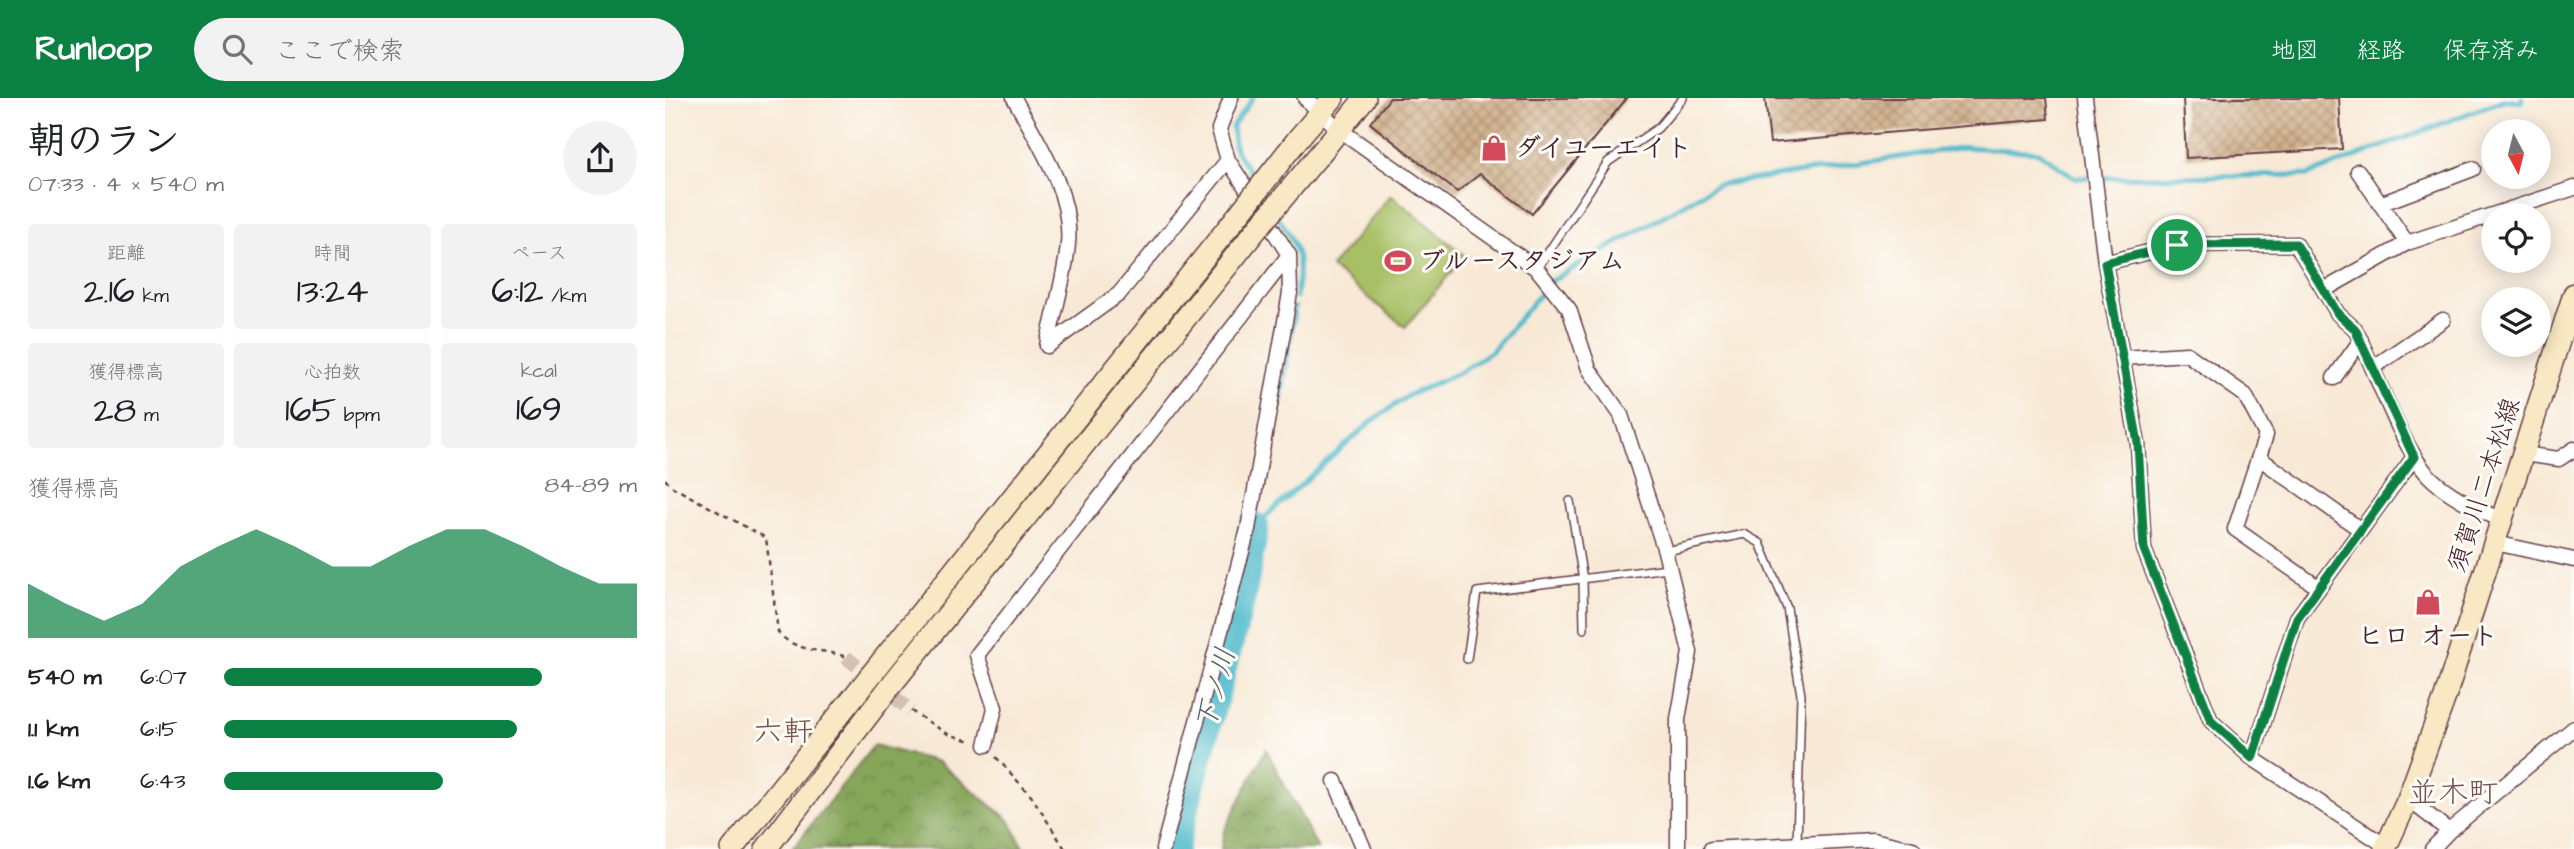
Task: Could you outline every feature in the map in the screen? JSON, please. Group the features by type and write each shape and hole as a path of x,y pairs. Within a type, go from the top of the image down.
{"street":[{"path":"1014,98 1053,173 1067,215 1068,243 1047,346 1119,294 1228,160"},
{"path":"1163,849 1248,529 1290,293 1289,255 1228,160 1219,129 1231,98"},
{"path":"1305,98 1326,106 1340,130 1537,269 1569,309 1589,369 1621,415 1665,551 1690,652 1678,719 1678,849"},
{"path":"766,849 892,684 1365,98"},
{"path":"2085,98 2105,263 2138,443 2144,549 2211,721 2252,758 2386,848"},
{"path":"732,849 1326,106"},
{"path":"2380,204 2473,169"},
{"path":"2358,171 2407,243"},
{"path":"2324,290 2407,243 2574,188"},
{"path":"2105,263 2177,245 2296,244 2338,314 2355,329 2414,457 2430,477 2477,509 2503,521"},
{"path":"986,745 995,708 978,655 1289,255"},
{"name":"須賀川二本松線","path":"2386,848 2407,799 2503,521 2574,294"},
{"path":"2374,367 2443,320"},
{"path":"2334,378 2361,340"},
{"path":"2122,358 2187,354 2245,395 2266,435 2235,529 2319,588"},
{"path":"2523,454 2559,459 2574,449"},
{"path":"2252,758 2297,618 2414,457"},
{"path":"2259,458 2361,530"},
{"path":"2495,543 2574,560"},
{"path":"2432,849 2449,831 2574,728"},
{"path":"1335,781 1364,849"},
{"path":"2407,799 2449,831"},
{"path":"1711,849 1873,840 1913,849"}],"lane":[{"path":"1537,269 1608,162 1658,128 1683,98"},
{"path":"1570,500 1583,580 1584,629"},
{"path":"1665,551 1744,534 1761,543 1787,608 1801,695 1797,843"},
{"path":"1467,659 1477,592 1668,569"}],"path":[{"path":"665,479 671,486 766,538 778,632 786,641 797,648 827,650 846,657"},
{"path":"911,711 948,734 986,745 1032,797 1065,849"}],"green space":[{"name":"ブルースタジアム","path":"1391,195 1465,256 1405,327 1331,267"},
{"path":"874,745 938,762 1009,820 1024,849 792,849"},
{"path":"1266,749 1318,849 1221,849 1224,831"}],"building":[{"name":"ダイユーエイト","path":"1390,98 1627,98 1532,214 1480,174 1457,192 1370,123"},
{"path":"1765,98 2046,98 2048,119 1770,143"},
{"path":"2183,98 2339,98 2342,149 2186,158"}],"waterway":[{"path":"1253,98 1232,127 1235,149 1257,183"},
{"path":"1254,527 1371,422 1409,395 1461,372 1492,351 1551,281 1717,185 1965,147 2039,152 2075,178 2308,175 2503,100 2522,102 2522,98"},
{"path":"1277,215 1297,253 1299,272 1296,297"},
{"path":"1261,493 1281,400 1295,307"},
{"name":"下ノ川","path":"1173,849 1241,597 1254,527"}],"tunnel":[{"path":"846,657 911,711"}],"place":[{"name":"ダイユーエイト","path":"1494,148"},
{"name":"ブルースタジアム","path":"1398,261"},
{"name":"ヒロ オート","path":"2428,602"}],"district":[{"name":"六軒","path":"783,732"},
{"name":"並木町","path":"2453,793"}],"route":[{"path":"2296,244 2338,314 2355,329 2414,457 2297,618 2252,758 2211,721 2144,549 2138,443 2105,263 2177,245 2296,244"}]}
